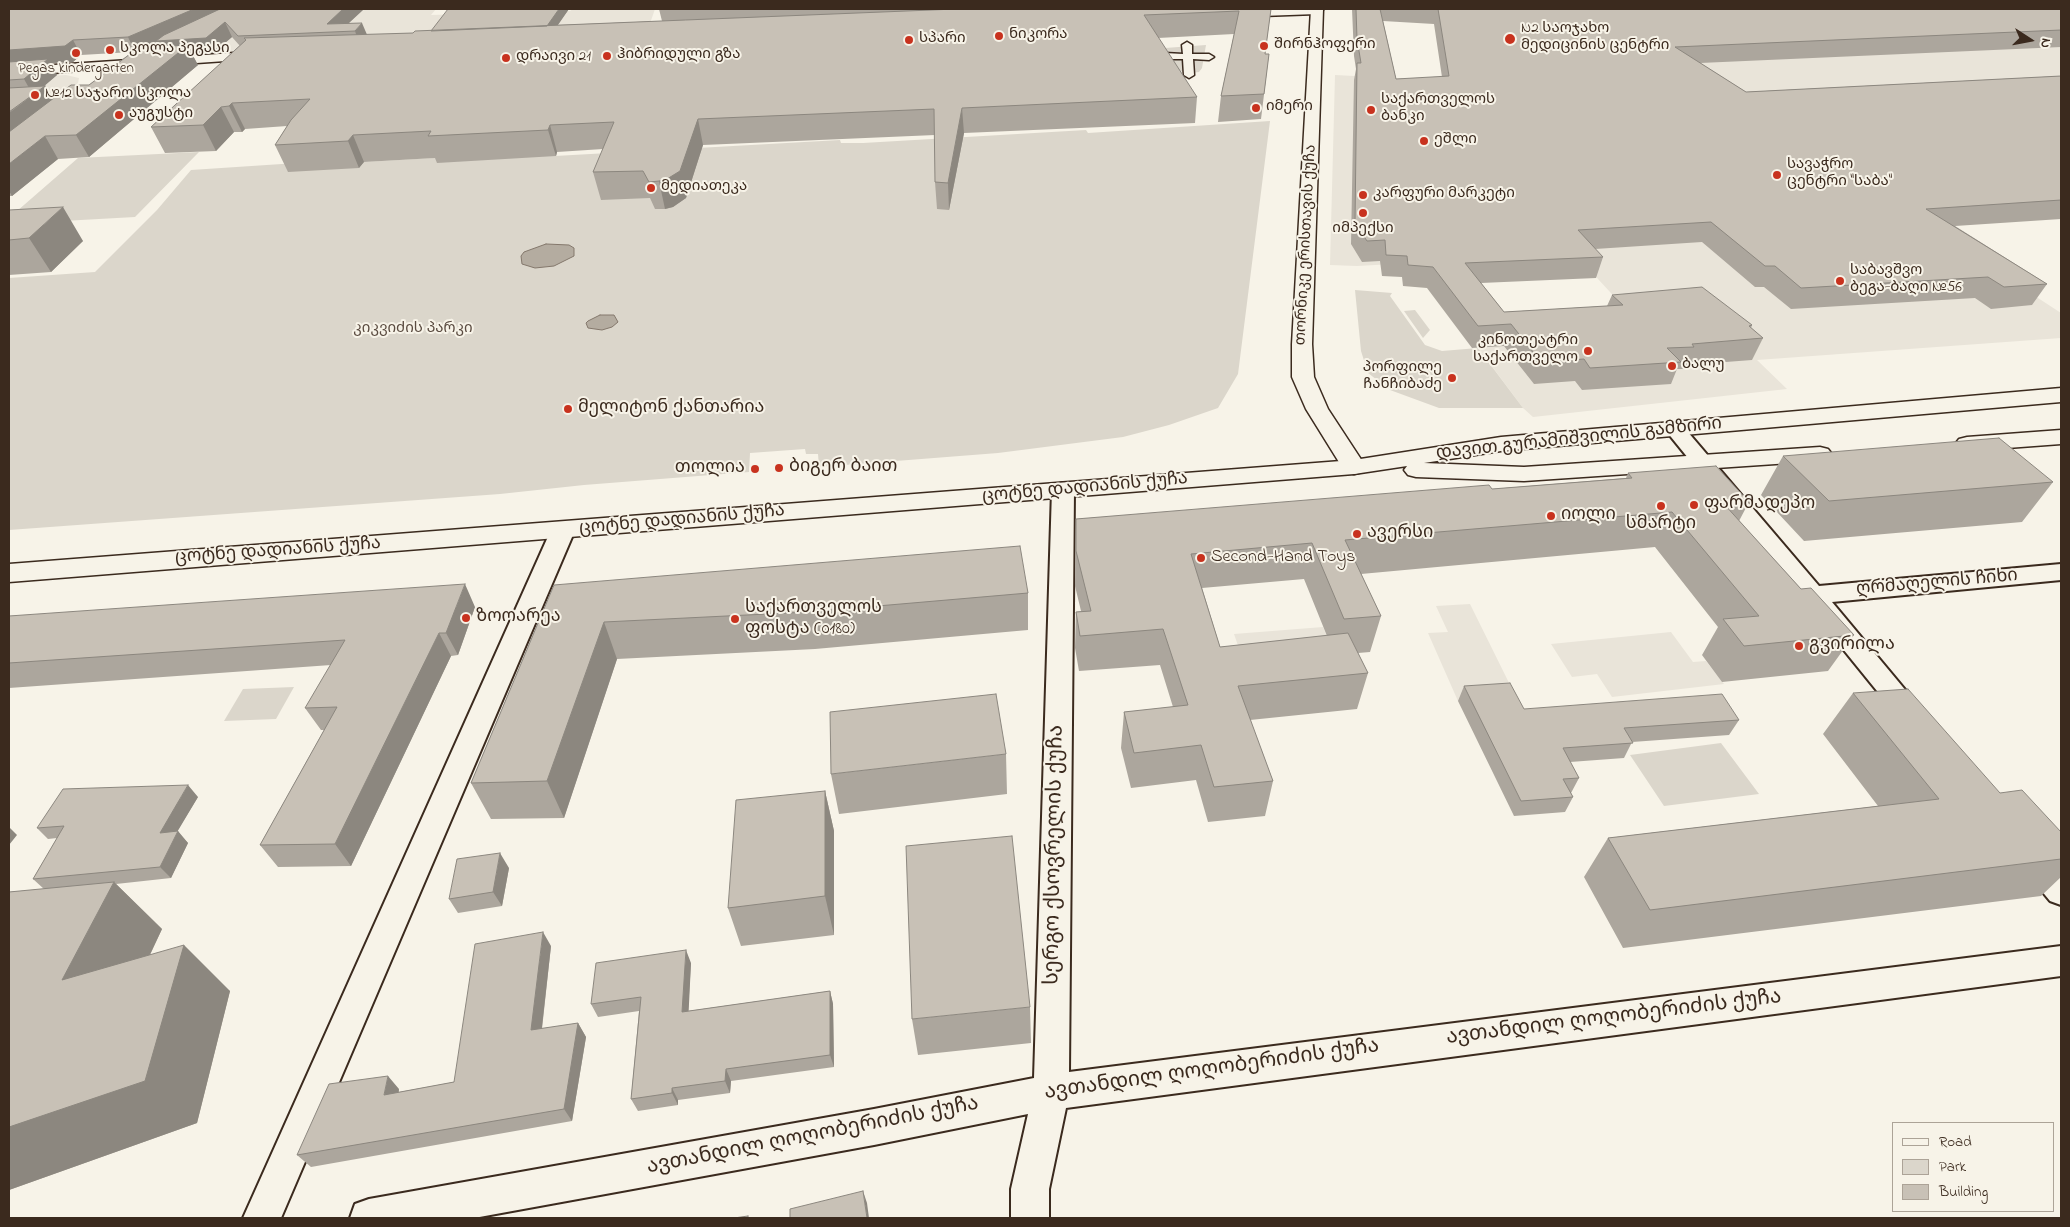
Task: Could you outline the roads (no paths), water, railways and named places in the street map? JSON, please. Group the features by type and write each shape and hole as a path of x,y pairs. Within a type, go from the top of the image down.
{"main road":[{"path":"1224,14 1317,9"},
{"name":"თორნიკე ერისთავის ქუჩა","path":"1317,9 1302,344 1304,377 1317,409 1354,467"},
{"path":"103,82 127,63 163,47"},
{"path":"9,72 127,63 278,55"},
{"path":"2051,396 2026,405 2024,411 2041,426 2061,433"},
{"name":"დავით გურამიშვილის გამზირი","path":"1354,467 1501,444 2051,396"},
{"path":"1945,445 2061,437"},
{"name":"დავით გურამიშვილის გამზირი","path":"1354,467 1524,474 1837,452"},
{"name":"ცოტნე დადიანის ქუჩა","path":"9,573 1354,467"}],"street":[{"path":"1187,44 1188,75"},
{"path":"1165,56 1209,57"},
{"path":"1674,428 1700,462 1931,737"},
{"name":"სერგო ქსოვრელის ქუჩა","path":"1030,1218 1030,1189 1052,1092 1063,490"},
{"path":"262,1218 564,530"},
{"name":"ღრმაღელის ჩიხი","path":"1812,595 2061,572"},
{"path":"2028,833 2061,891"},
{"name":"ავთანდილ ღოღობერიძის ქუჩა","path":"368,1218 874,1127 1052,1092 2061,960"}],"place":[{"name":"ნიკორა","path":"999,36"},
{"name":"N2 საოჯახო მედიცინის ცენტრი","path":"1510,39"},
{"name":"სპარი","path":"909,40"},
{"name":"შირნჰოფერი","path":"1264,46"},
{"name":"სკოლა პეგასი","path":"110,50"},
{"name":"Pegas kindergarten","path":"76,53"},
{"name":"ჰიბრიდული გზა","path":"607,56"},
{"name":"დრაივი 21","path":"506,58"},
{"name":"№12 საჯარო სკოლა","path":"35,95"},
{"name":"იმერი","path":"1256,108"},
{"name":"საქართველოს ბანკი","path":"1371,110"},
{"name":"აუგუსტი","path":"119,115"},
{"name":"ეშლი","path":"1424,141"},
{"name":"სავაჭრო ცენტრი \"საბა\"","path":"1777,175"},
{"name":"მედიათეკა","path":"651,188"},
{"name":"კარფური მარკეტი","path":"1363,195"},
{"name":"იმპექსი","path":"1363,213"},
{"name":"საბავშვო ბეგა-ბაღი №56","path":"1840,281"},
{"name":"კინოთეატრი საქართველო","path":"1588,351"},
{"name":"ბალუ","path":"1672,366"},
{"name":"პორფილე ჩანჩიბაძე","path":"1452,378"},
{"name":"მელიტონ ქანთარია","path":"568,409"},
{"name":"ბიგერ ბაით","path":"779,468"},
{"name":"თოლია","path":"755,469"},
{"name":"ფარმადეპო","path":"1694,505"},
{"name":"სმარტი","path":"1661,506"},
{"name":"იოლი","path":"1551,516"},
{"name":"ავერსი","path":"1357,534"},
{"name":"Second-Hand Toys","path":"1201,558"},
{"name":"ზოოარეა","path":"466,618"},
{"name":"საქართველოს ფოსტა (0180)","path":"735,619"},
{"name":"გვირილა","path":"1799,646"}],"park label":[{"name":"კიკვიძის პარკი","path":"413,330"}]}
